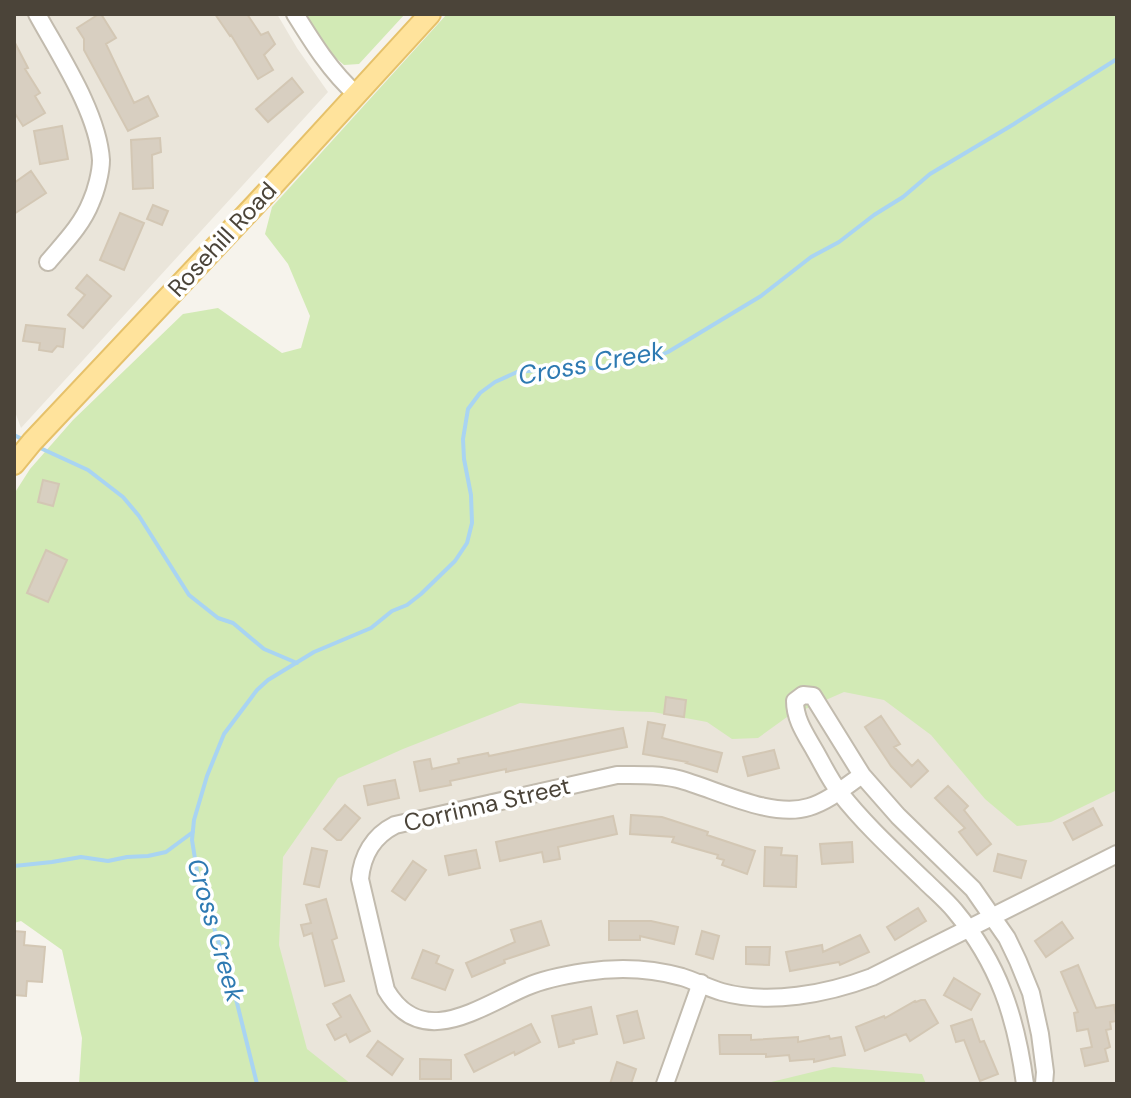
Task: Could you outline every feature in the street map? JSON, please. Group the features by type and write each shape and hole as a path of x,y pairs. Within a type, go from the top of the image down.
{"main road":[{"name":"Rosehill Road","path":"14,464 430,14"}],"street":[{"path":"37,14 88,110 96,131 101,163 91,202 76,229 48,262"},
{"path":"295,14 338,77 356,94"},
{"path":"1025,1084 1012,1013 988,958 954,910 879,836 839,791 800,725 795,701 803,695 813,696 862,775 898,816 973,889 1007,938 1031,993 1040,1034 1044,1084"},
{"name":"Corrinna Street","path":"862,775 808,807 792,810 775,810 676,779 617,775 395,825 375,840 361,871 361,888 383,982 396,1004 417,1018 433,1022 450,1021 535,983 611,969 653,971 738,995 763,997 823,992 872,977 1117,854"},
{"path":"665,1084 701,983"}],"shaded area":[{"path":"14,14 277,14 328,92 21,428 14,409"},
{"path":"1117,535 1117,1084 267,1084 211,847 430,696"}],"green space":[{"path":"303,14 405,14 359,64 344,65 324,48"},
{"path":"447,14 1117,14 1117,790 1051,822 1017,826 985,799 931,735 884,700 844,692 787,717 758,738 732,739 707,722 653,712 520,703 338,778 283,857 279,945 307,1049 351,1084 79,1084 82,1038 62,950 21,921 14,923 14,494 30,469 73,420 183,314 218,308 282,353 301,348 310,316 288,264 265,234 272,207"},
{"path":"833,1067 922,1074 926,1084 763,1084"}],"building":[{"path":"99,14 116,38 106,44 134,103 148,96 158,116 128,131 84,50 84,39 77,28"},
{"path":"215,14 247,14 261,35 268,32 275,44 264,55 273,70 258,79"},
{"path":"14,41 28,68 25,69 40,93 35,96 45,113 23,126 14,112"},
{"path":"292,78 303,92 268,122 256,109"},
{"path":"62,126 68,159 40,164 34,131"},
{"path":"160,138 161,152 152,155 153,188 133,189 131,140"},
{"path":"31,171 46,193 14,214 14,183"},
{"path":"153,205 168,211 162,225 147,219"},
{"path":"120,213 144,223 124,270 100,260"},
{"path":"87,275 111,296 83,328 68,315 85,295 76,288"},
{"path":"26,325 65,329 63,347 57,346 52,352 39,350 40,343 23,341"},
{"path":"43,480 59,484 53,506 38,502"},
{"path":"46,550 67,560 48,602 27,593"},
{"path":"666,697 686,700 684,717 664,714"},
{"path":"881,716 900,744 894,747 912,766 918,760 928,771 911,787 891,766 865,727"},
{"path":"648,722 665,725 662,738 722,753 717,772 687,762 643,754"},
{"path":"623,728 627,747 506,772 506,769 420,791 414,762 430,759 432,769 459,763 458,759 488,753 489,756"},
{"path":"774,750 779,768 748,776 743,757"},
{"path":"395,780 399,798 368,805 364,786"},
{"path":"948,786 968,806 964,810 991,844 977,855 959,832 965,828 935,798"},
{"path":"345,805 360,818 341,840 337,840 324,829"},
{"path":"1093,808 1102,825 1073,840 1064,823"},
{"path":"631,815 662,817 755,851 747,874 722,865 724,860 717,858 718,855 672,842 674,837 630,834"},
{"path":"613,816 617,834 558,847 560,859 544,862 542,852 500,861 496,842"},
{"path":"852,842 853,862 822,864 820,844"},
{"path":"765,847 782,848 781,855 797,856 796,887 764,886"},
{"path":"312,848 327,851 319,887 304,884"},
{"path":"476,850 480,868 449,875 445,856"},
{"path":"998,854 1026,861 1021,878 994,871"},
{"path":"413,861 426,870 405,900 392,891"},
{"path":"326,899 337,938 332,940 344,981 325,986 312,933 304,936 301,925 311,923 306,905"},
{"path":"918,908 926,921 895,940 887,927"},
{"path":"541,921 549,945 504,960 505,963 472,977 466,963 515,942 511,930"},
{"path":"609,921 651,921 678,927 674,944 640,936 640,940 609,940"},
{"path":"1062,922 1073,938 1046,957 1035,941"},
{"path":"14,931 25,932 24,945 45,947 42,982 27,981 26,996 14,995"},
{"path":"702,931 719,936 713,959 696,954"},
{"path":"860,935 869,952 840,965 839,962 790,971 786,952 822,945 823,952"},
{"path":"746,947 770,947 769,965 746,964"},
{"path":"423,950 439,956 436,963 453,970 445,990 412,978"},
{"path":"1078,965 1096,1008 1114,1005 1117,1021 1110,1022 1111,1029 1106,1030 1110,1047 1105,1049 1108,1061 1085,1066 1081,1049 1092,1047 1088,1029 1077,1031 1074,1013 1078,1012 1061,972"},
{"path":"954,978 980,994 971,1010 944,995"},
{"path":"350,995 370,1031 350,1042 346,1034 335,1040 327,1025 341,1017 333,1004"},
{"path":"925,1000 938,1023 910,1041 906,1034 865,1051 856,1027 885,1018"},
{"path":"591,1007 597,1034 559,1047 552,1016"},
{"path":"637,1011 644,1038 624,1043 617,1016"},
{"path":"972,1019 980,1042 984,1041 998,1074 980,1081 964,1040 956,1042 951,1026"},
{"path":"531,1024 540,1042 474,1072 465,1055"},
{"path":"719,1035 751,1035 751,1040 798,1037 798,1042 841,1037 845,1055 814,1062 814,1059 790,1061 789,1055 720,1054"},
{"path":"378,1041 403,1059 392,1075 367,1056"},
{"path":"420,1059 451,1060 451,1079 420,1079"},
{"path":"617,1062 636,1069 631,1084 610,1084"}],"waterway":[{"name":"Cross Creek","path":"257,1084 237,1003 200,890 192,840 194,820 207,776 224,734 268,680 314,652 371,628 421,594 455,561 467,543 472,523 463,439 468,409 480,393 517,372 563,372 649,360 668,352 761,296 811,257 839,242 903,197 930,174 1117,59"},
{"path":"14,435 26,441"},
{"path":"38,447 88,470 123,497 139,516 189,595 218,618 233,623 264,649 297,663"},
{"path":"14,866 81,857 108,861 148,856 166,852 193,832"}]}
